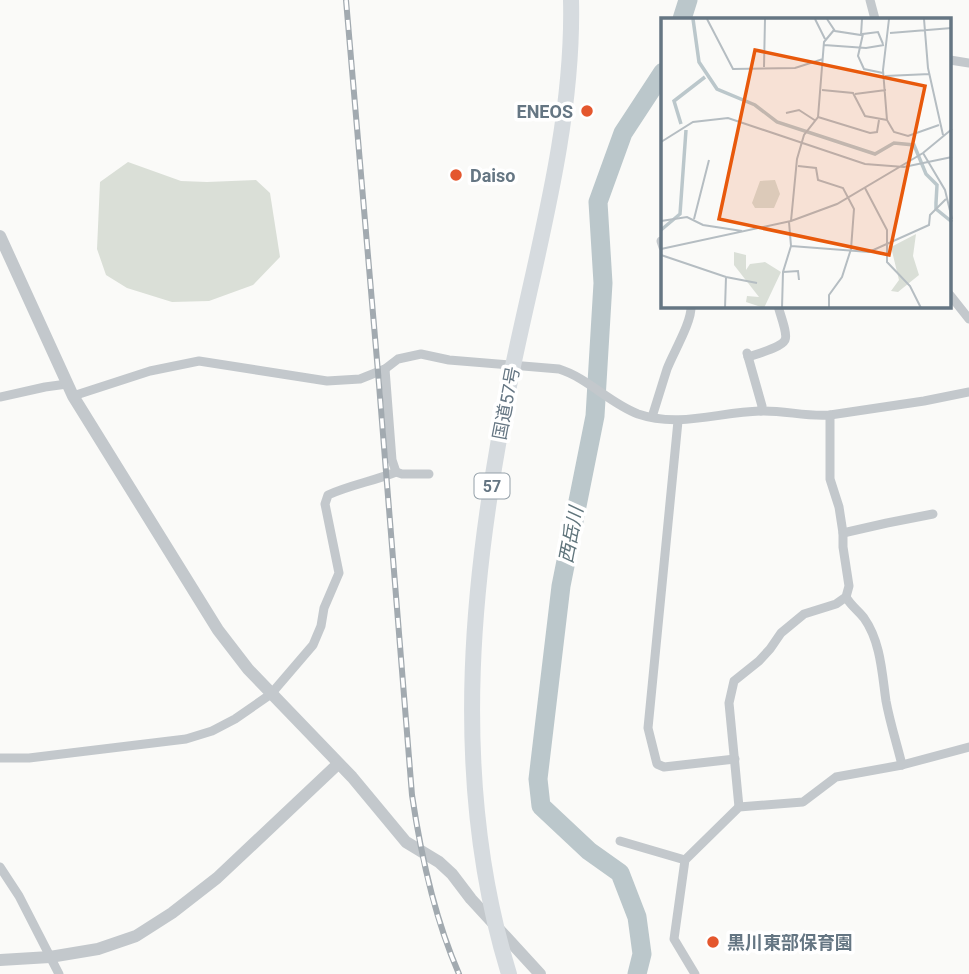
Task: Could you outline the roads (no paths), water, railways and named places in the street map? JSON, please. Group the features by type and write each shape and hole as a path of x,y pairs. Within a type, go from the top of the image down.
{"highway":[{"name":"国道57号","path":"509,974 494,925 477,822 471,734 476,612 498,449 513,366 545,222 563,116 571,0"}],"street":[{"path":"870,0 875,18"},
{"path":"951,60 969,63"},
{"path":"0,236 70,390 218,630 248,669 369,797 406,842 439,862 540,974"},
{"path":"951,296 969,319"},
{"path":"652,417 691,308"},
{"path":"761,411 748,354 785,341 779,308"},
{"path":"0,397 34,389 70,390 199,361 327,382 360,379 385,369 398,359 421,354 449,360 559,369 572,373 617,404 639,414 677,421 761,411 830,415 969,392"},
{"path":"385,369 392,460 396,472"},
{"path":"739,807 729,703 734,681 759,661 781,633 804,614 836,604 846,597 849,586 839,507 830,479 830,415"},
{"path":"677,421 648,728 657,764 664,767 736,759"},
{"path":"0,758 29,758 186,738 212,731 235,719 271,694 313,645 321,626 324,608 339,573 325,504 328,495 396,472 429,474"},
{"path":"843,533 933,514"},
{"path":"846,597 850,605 863,617 874,640 902,765"},
{"path":"695,974 674,939 685,860 739,807 803,802 836,777 902,765 969,747"},
{"path":"0,960 50,957 98,949 136,936 172,913 216,878 338,764"},
{"path":"620,841 685,860"},
{"path":"0,867 19,896 59,974"}],"waterway":[{"name":"西岳川","path":"682,18 688,0"},
{"name":"西岳川","path":"637,974 642,954 637,917 620,873 589,851 541,806 538,779 561,586 595,416 603,283 598,202 623,133 661,75"}],"railway":[{"path":"346,0 412,795 430,886 442,931 459,974"}],"place":[{"name":"ENEOS","path":"587,111"},
{"name":"Daiso","path":"456,175"},
{"name":"黒川東部保育園","path":"713,942"}]}
